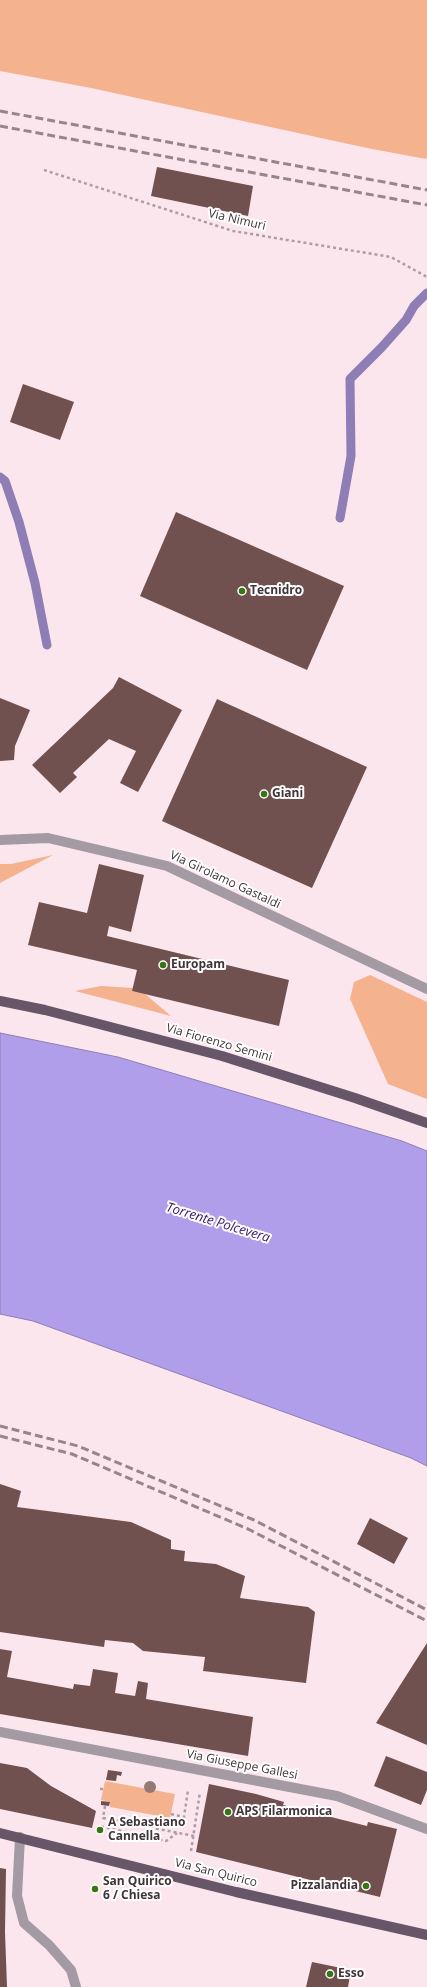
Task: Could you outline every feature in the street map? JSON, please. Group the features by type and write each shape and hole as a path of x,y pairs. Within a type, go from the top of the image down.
{"main road":[{"name":"Via Fiorenzo Semini","path":"0,1001 45,1010 222,1056 356,1098 427,1123"},
{"name":"Via San Quirico","path":"0,1833 236,1892 427,1935"}],"street":[{"name":"Via Girolamo Gastaldi","path":"0,840 48,838 167,866 427,989"},
{"name":"Via Giuseppe Gallesi","path":"0,1732 47,1745 337,1796 427,1828"},
{"path":"20,1838 17,1896 24,1923 49,1945 71,1970 76,1987"}],"path":[{"name":"Via Nimuri","path":"44,170 233,232 391,257 427,278"},
{"path":"171,1814 184,1816 188,1790"},
{"path":"191,1850 199,1805"},
{"path":"105,1806 103,1818 194,1836"},
{"path":"98,1830 99,1826 166,1841 177,1833"}],"shaded area":[{"path":"0,0 427,0 427,157 426,159 367,148 91,88 0,71"},
{"path":"53,855 0,883 0,864 11,864"},
{"path":"370,975 427,1002 427,1099 388,1084 350,999 354,982"},
{"path":"101,986 133,988 132,991 145,994 171,1016 75,991"},
{"path":"105,1781 175,1794 170,1818 110,1807 110,1802 101,1800"}],"water":[{"name":"Torrente Polcevera","path":"0,1033 118,1057 402,1141 427,1151 427,1466 411,1458 33,1321 0,1314"}],"building":[{"path":"157,167 253,186 248,216 151,196"},
{"path":"23,384 74,402 60,440 10,422"},
{"name":"Tecnidro","path":"176,512 344,586 307,670 140,596"},
{"path":"119,677 182,710 138,792 120,783 136,751 109,739 73,773 77,777 60,793 32,765 113,688"},
{"path":"0,698 30,710 15,746 14,760 0,761"},
{"name":"Giani","path":"217,699 367,767 312,888 162,821"},
{"path":"99,864 144,875 131,932 109,926 107,936 289,980 279,1026 132,991 137,970 28,945 39,902 87,913"},
{"path":"0,1484 21,1491 17,1507 131,1522 171,1540 171,1549 185,1551 184,1561 216,1564 245,1576 240,1598 308,1607 315,1612 306,1683 203,1671 205,1657 143,1651 133,1643 105,1640 104,1647 0,1632"},
{"path":"370,1518 408,1538 394,1564 357,1544"},
{"path":"427,1643 427,1745 376,1723"},
{"path":"0,1649 12,1651 7,1677 73,1689 74,1684 90,1686 93,1669 118,1673 115,1693 135,1696 138,1681 148,1683 146,1699 253,1717 248,1756 0,1714"},
{"path":"386,1756 427,1772 427,1790 421,1805 374,1786"},
{"path":"0,1763 27,1768 51,1786 96,1811 92,1828 0,1809"},
{"path":"108,1770 122,1772 121,1776 117,1775 116,1781 106,1780"},
{"path":"209,1784 256,1794 284,1802 283,1805 367,1826 368,1822 397,1829 380,1897 196,1852"},
{"path":"101,1801 110,1802 109,1806 101,1805"},
{"path":"0,1868 6,1869 5,1932 7,1987 0,1987"},
{"name":"Esso","path":"312,1962 351,1970 348,1987 306,1987"}],"waterway":[{"path":"340,518 351,456 350,379 382,347 406,320 414,306 427,293"},
{"path":"0,477 5,481 19,522 35,583 47,645"}],"railway":[{"path":"0,111 427,190"},
{"path":"0,126 427,205"},
{"path":"0,1426 78,1446 254,1520 427,1610"},
{"path":"0,1436 72,1454 248,1529 427,1621"}],"place":[{"name":"Tecnidro","path":"242,591"},
{"name":"Giani","path":"264,794"},
{"name":"Europam","path":"163,965"},
{"name":"APS Filarmonica","path":"228,1812"},
{"name":"A Sebastiano Cannella","path":"100,1830"},
{"name":"Pizzalandia","path":"366,1886"},
{"name":"San Quirico 6 / Chiesa","path":"95,1889"},
{"name":"Esso","path":"330,1974"}]}
